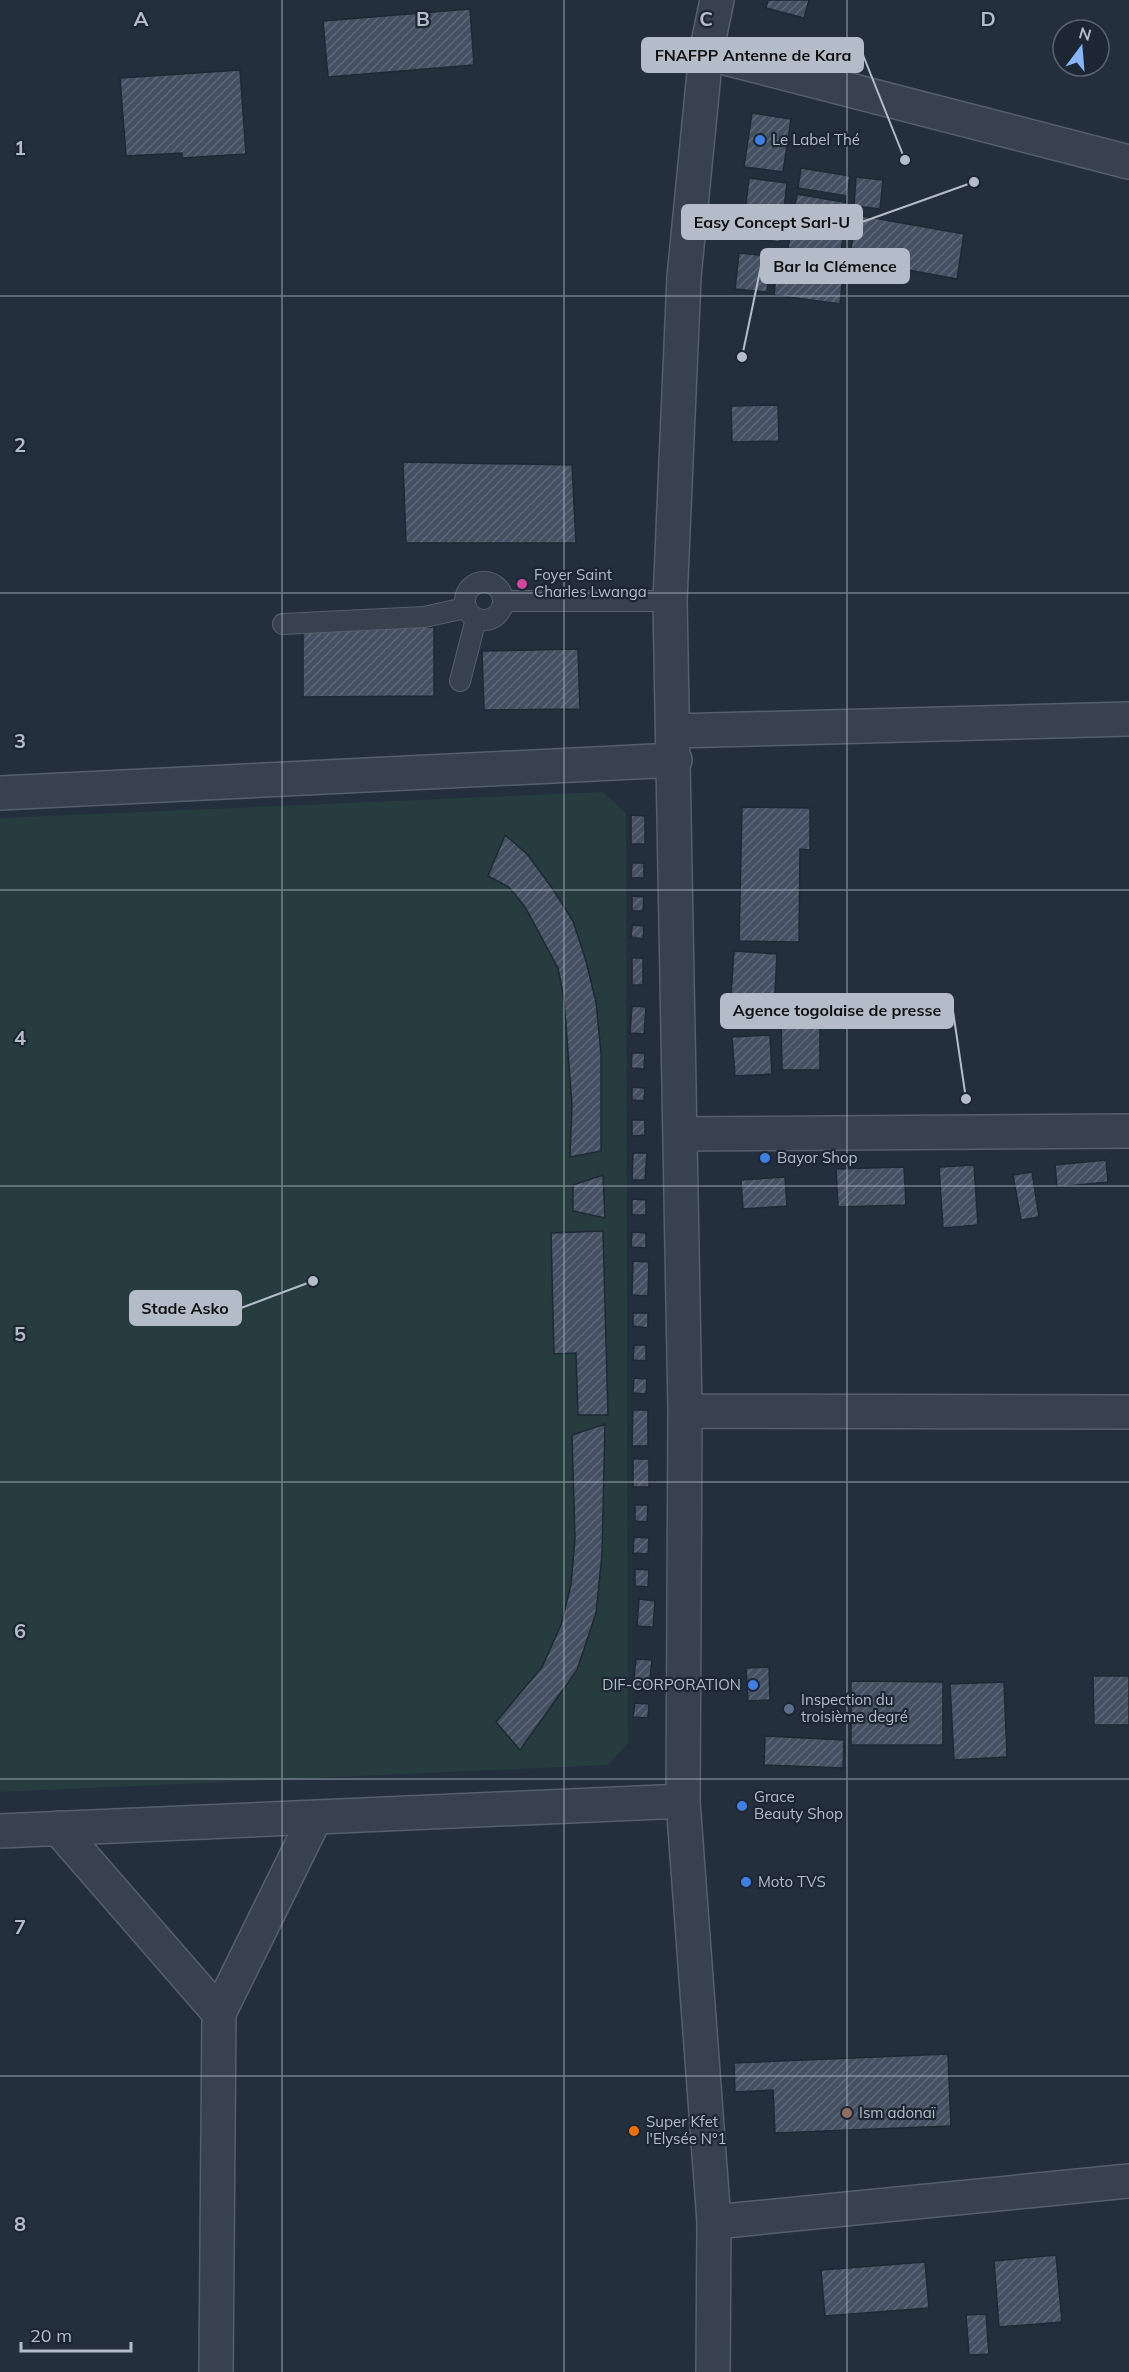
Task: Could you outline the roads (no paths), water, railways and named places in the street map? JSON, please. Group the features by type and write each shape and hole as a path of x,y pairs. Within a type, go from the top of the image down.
{"street":[{"path":"713,2372 714,2222 683,1801 685,1411 675,745 670,601 684,277 706,52 717,0"},
{"path":"706,52 1129,162"},
{"path":"0,794 675,745 1129,719"},
{"path":"681,1134 1129,1131"},
{"path":"685,1411 1129,1412"},
{"path":"0,1831 683,1801"},
{"path":"216,2372 219,2013 315,1818"},
{"path":"58,1828 219,2013"},
{"path":"714,2222 1129,2181"}],"lane":[{"path":"283,624 470,614 483,621 497,615 503,602 498,587 492,583 476,582 466,593 470,614 460,681"},
{"path":"503,602 670,601"}],"place":[{"name":"Le Label Thé","path":"760,140"},
{"name":"FNAFPP Antenne de Kara","path":"905,160"},
{"name":"Easy Concept Sarl-U","path":"974,182"},
{"name":"Bar la Clémence","path":"742,357"},
{"name":"Foyer Saint Charles Lwanga","path":"522,584"},
{"name":"Agence togolaise de presse","path":"966,1099"},
{"name":"Bayor Shop","path":"765,1158"},
{"name":"Stade Asko","path":"313,1281"},
{"name":"DIF-CORPORATION","path":"753,1685"},
{"name":"Inspection du troisième degré","path":"789,1709"},
{"name":"Grace Beauty Shop","path":"742,1806"},
{"name":"Moto TVS","path":"746,1882"},
{"name":"Ism adonaï","path":"847,2113"},
{"name":"Super Kfet l'Elysée N°1","path":"634,2131"}]}
